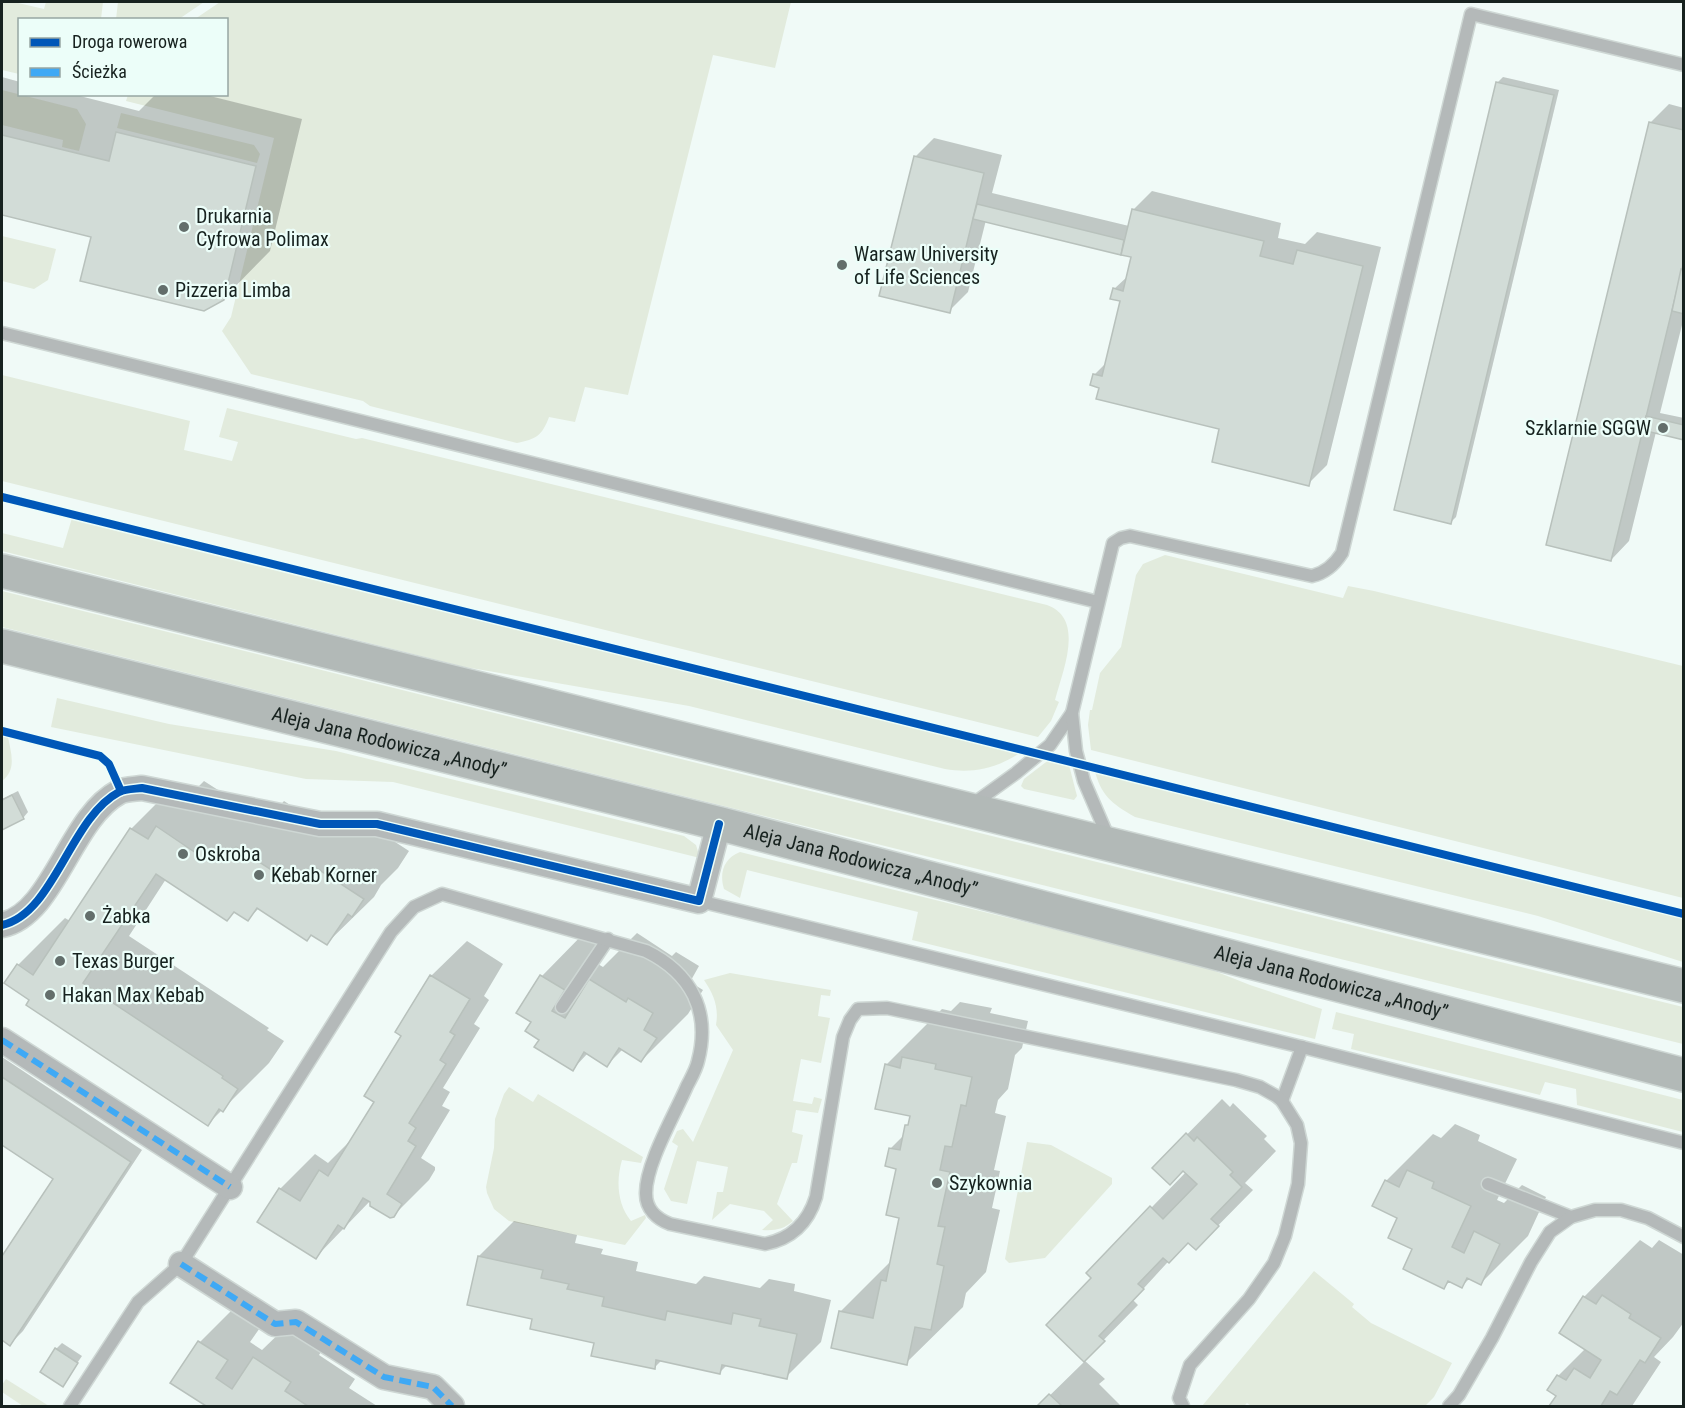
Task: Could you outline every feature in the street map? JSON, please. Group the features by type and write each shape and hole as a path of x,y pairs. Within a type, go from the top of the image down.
{"main road":[{"path":"2,571 1683,986"},
{"name":"Aleja Jana Rodowicza „Anody”","path":"2,646 719,824 1345,985 1683,1075"}],"street":[{"path":"2,925 28,912 89,820 106,801 121,791 141,788 320,824 377,825 699,901 719,824"},
{"path":"2,1040 230,1187"},
{"path":"181,1264 275,1324 296,1322 384,1377 434,1387 452,1407"}],"lane":[{"path":"1113,847 1084,781 1076,751 1072,713 1113,543 1130,536 1312,576 1330,567 1342,553 1471,14 1683,64"},
{"path":"2,333 1098,602"},
{"path":"965,810 1016,774 1050,745 1072,713"},
{"path":"70,1407 138,1302 181,1264 391,932 414,907 442,894 646,951 667,963 687,982 700,1010 701,1042 698,1062 652,1164 646,1186 648,1205 661,1220 670,1224 765,1244 779,1242 803,1224 812,1211 816,1197 843,1037 850,1020 858,1009 887,1008 1236,1080 1260,1087 1282,1101 1297,1125 1301,1143 1298,1184 1284,1236 1274,1263 1249,1299 1190,1365 1179,1398 1183,1407"},
{"path":"699,901 1302,1047 1683,1143"},
{"path":"562,1007 608,939"},
{"path":"1282,1101 1302,1047"},
{"path":"1488,1184 1570,1217"},
{"path":"1449,1407 1464,1387 1537,1252 1550,1233 1570,1217 1595,1210 1621,1210 1648,1218 1683,1237"}],"shaded area":[{"path":"2,2 14,2 44,9 46,2 103,2 101,18 18,18 18,74 2,70"},
{"path":"118,2 204,2 180,18 116,18"},
{"path":"220,2 791,2 775,68 713,55 628,395 585,387 575,422 549,417 538,436 517,443 370,406 363,401 251,374 222,331 231,317 274,138 126,101 128,96 228,96 228,18 196,18"},
{"path":"2,90 18,94 18,96 77,109 86,124 79,151 62,147 63,140 2,125"},
{"path":"121,113 254,145 260,154 257,163 117,128"},
{"path":"2,236 56,249 48,280 34,289 2,281"},
{"path":"2,375 190,421 184,450 232,461 238,442 219,437 227,408 356,439 362,438 1047,605 1059,612 1066,622 1069,634 1066,661 1055,700 1059,702 1051,721 1038,737 2,481"},
{"path":"72,518 1023,751 1005,762 986,768 966,771 945,769 689,706 465,667 2,551 2,533 63,548"},
{"path":"1165,555 1343,598 1348,586 1374,591 1683,666 1683,898 1091,750 1088,725 1090,710 1092,710 1100,673 1121,647 1136,575 1143,564"},
{"path":"2,591 1683,1007 1683,1044 2,627"},
{"path":"57,698 169,724 336,751 684,836 696,845 700,858 393,782 306,779 51,727"},
{"path":"2,735 8,737 12,761 10,772 2,781"},
{"path":"1050,759 1069,765 1077,796 1074,800 1024,789 1021,786 1024,779"},
{"path":"1094,768 1683,917 1683,962 1538,916 1135,817 1108,798 1100,786"},
{"path":"740,852 1197,964 1250,985 1322,1009 1315,1039 912,940 918,912 747,870 740,898 724,889 722,877 727,862"},
{"path":"730,973 831,990 830,996 821,995 818,1016 830,1018 821,1063 801,1059 793,1101 812,1104 814,1097 822,1099 818,1113 796,1110 792,1132 803,1135 797,1163 792,1163 777,1204 793,1221 775,1230 762,1230 773,1220 764,1211 730,1204 712,1220 717,1192 723,1192 728,1167 697,1161 687,1204 671,1201 664,1189 678,1146 672,1142 677,1131 683,1129 693,1142 733,1050 716,1025 715,1001 704,980"},
{"path":"1336,1012 1683,1100 1683,1132 1577,1105 1576,1089 1545,1082 1540,1095 1351,1049 1354,1034 1332,1029"},
{"path":"509,1087 533,1102 538,1094 643,1157 641,1163 622,1160 620,1168 620,1200 626,1214 631,1221 645,1215 646,1218 625,1245 509,1221 494,1209 486,1187 494,1148 495,1119"},
{"path":"1027,1142 1051,1145 1112,1178 1112,1184 1045,1258 1009,1263 1005,1259"},
{"path":"1314,1271 1354,1304 1352,1307 1371,1323 1452,1363 1434,1397 1425,1406 1251,1406 1247,1403 1244,1406 1202,1406"},
{"path":"6,1379 49,1406 23,1406 2,1392 2,1385"}],"building":[{"path":"1496,82 1554,95 1451,524 1394,510"},
{"path":"1649,122 1684,130 1684,261 1611,561 1546,545"},
{"path":"116,132 256,166 224,300 204,311 80,281 91,237 2,215 2,135 109,161"},
{"path":"914,156 984,173 950,313 879,296"},
{"path":"977,204 1124,240 1121,255 973,219"},
{"path":"1132,209 1264,241 1260,256 1293,264 1297,250 1363,266 1309,486 1212,462 1219,429 1096,399 1099,388 1090,385 1093,374 1102,376 1120,301 1110,299 1113,288 1123,291 1131,257 1121,255"},
{"path":"1681,269 1684,270 1684,314 1672,311"},
{"name":"Szklarnie SGGW","path":"1646,416 1684,425 1684,440 1642,430"},
{"path":"12,795 24,819 2,830 2,800"},
{"path":"156,826 196,853 200,847 216,857 221,850 230,856 236,847 276,873 280,867 296,877 300,870 309,876 315,867 364,899 352,917 348,914 327,945 311,935 307,941 257,908 248,921 234,912 227,921 156,874 83,983 223,1076 222,1078 238,1089 223,1112 219,1109 208,1126 26,1005 29,1000 4,983 17,964 33,975 130,828 148,839"},
{"path":"430,975 470,999 450,1032 455,1035 440,1060 446,1064 409,1123 416,1128 408,1141 416,1146 387,1194 402,1204 394,1217 390,1218 370,1206 370,1202 363,1198 344,1229 338,1225 316,1259 257,1222 279,1188 300,1201 319,1170 328,1176 374,1102 364,1096 401,1036 395,1032"},
{"path":"540,975 565,990 552,1011 565,1018 589,979 626,1002 628,998 653,1013 644,1030 657,1038 641,1062 619,1048 607,1067 584,1052 573,1071 534,1047 539,1040 525,1031 531,1022 516,1013"},
{"path":"902,1057 936,1064 935,1069 972,1077 966,1106 961,1105 952,1147 945,1146 940,1170 950,1172 938,1226 945,1227 937,1264 944,1266 931,1330 915,1327 907,1365 831,1348 839,1311 873,1318 881,1280 886,1281 899,1218 886,1215 896,1169 885,1166 889,1148 900,1150 905,1125 908,1125 910,1116 875,1109 885,1064 900,1068"},
{"path":"2,1077 131,1162 10,1346 2,1340 2,1256 53,1179 2,1145"},
{"path":"1186,1133 1194,1141 1197,1137 1233,1172 1230,1175 1242,1187 1211,1219 1219,1226 1196,1250 1188,1243 1169,1263 1163,1258 1138,1284 1144,1289 1099,1336 1105,1341 1084,1362 1046,1325 1091,1278 1086,1273 1150,1206 1163,1219 1197,1184 1183,1171 1170,1185 1152,1168"},
{"path":"1407,1170 1434,1182 1432,1188 1471,1206 1452,1247 1464,1253 1474,1231 1500,1244 1481,1285 1467,1278 1462,1288 1448,1281 1444,1289 1403,1269 1412,1249 1388,1238 1397,1218 1372,1206 1385,1180 1399,1187"},
{"path":"478,1256 543,1270 541,1278 569,1284 567,1289 604,1297 602,1306 665,1320 667,1311 731,1324 733,1313 761,1319 759,1326 797,1334 787,1379 722,1365 720,1374 656,1360 655,1369 591,1356 594,1343 530,1329 532,1319 467,1305"},
{"path":"1602,1295 1631,1314 1629,1318 1661,1338 1645,1363 1640,1360 1617,1395 1610,1391 1601,1406 1549,1406 1556,1396 1547,1390 1557,1375 1566,1380 1574,1368 1590,1378 1601,1360 1559,1333 1583,1296 1596,1304"},
{"path":"198,1341 228,1360 216,1378 232,1389 253,1357 291,1382 285,1391 308,1406 206,1406 170,1383"},
{"path":"55,1348 78,1363 63,1387 40,1372"},
{"path":"1049,1394 1062,1406 1037,1406"}],"marked path":[{"path":"2,1040 230,1187"},
{"path":"181,1264 275,1324 296,1322 384,1377 433,1387 452,1406"}],"cycle path":[{"path":"2,497 1684,914"},
{"path":"2,731 100,756 109,764 121,791"},
{"path":"2,925 20,917 35,903 49,885 87,822 102,805 119,792 130,789 142,788 320,824 377,824 699,901 719,824"}],"place":[{"name":"Drukarnia Cyfrowa Polimax","path":"184,227"},
{"name":"Warsaw University of Life Sciences","path":"842,265"},
{"name":"Pizzeria Limba","path":"163,290"},
{"name":"Szklarnie SGGW","path":"1663,428"},
{"name":"Oskroba","path":"183,854"},
{"name":"Kebab Korner","path":"259,875"},
{"name":"Żabka","path":"90,916"},
{"name":"Texas Burger","path":"60,961"},
{"name":"Hakan Max Kebab","path":"50,995"},
{"name":"Szykownia","path":"937,1183"}]}
